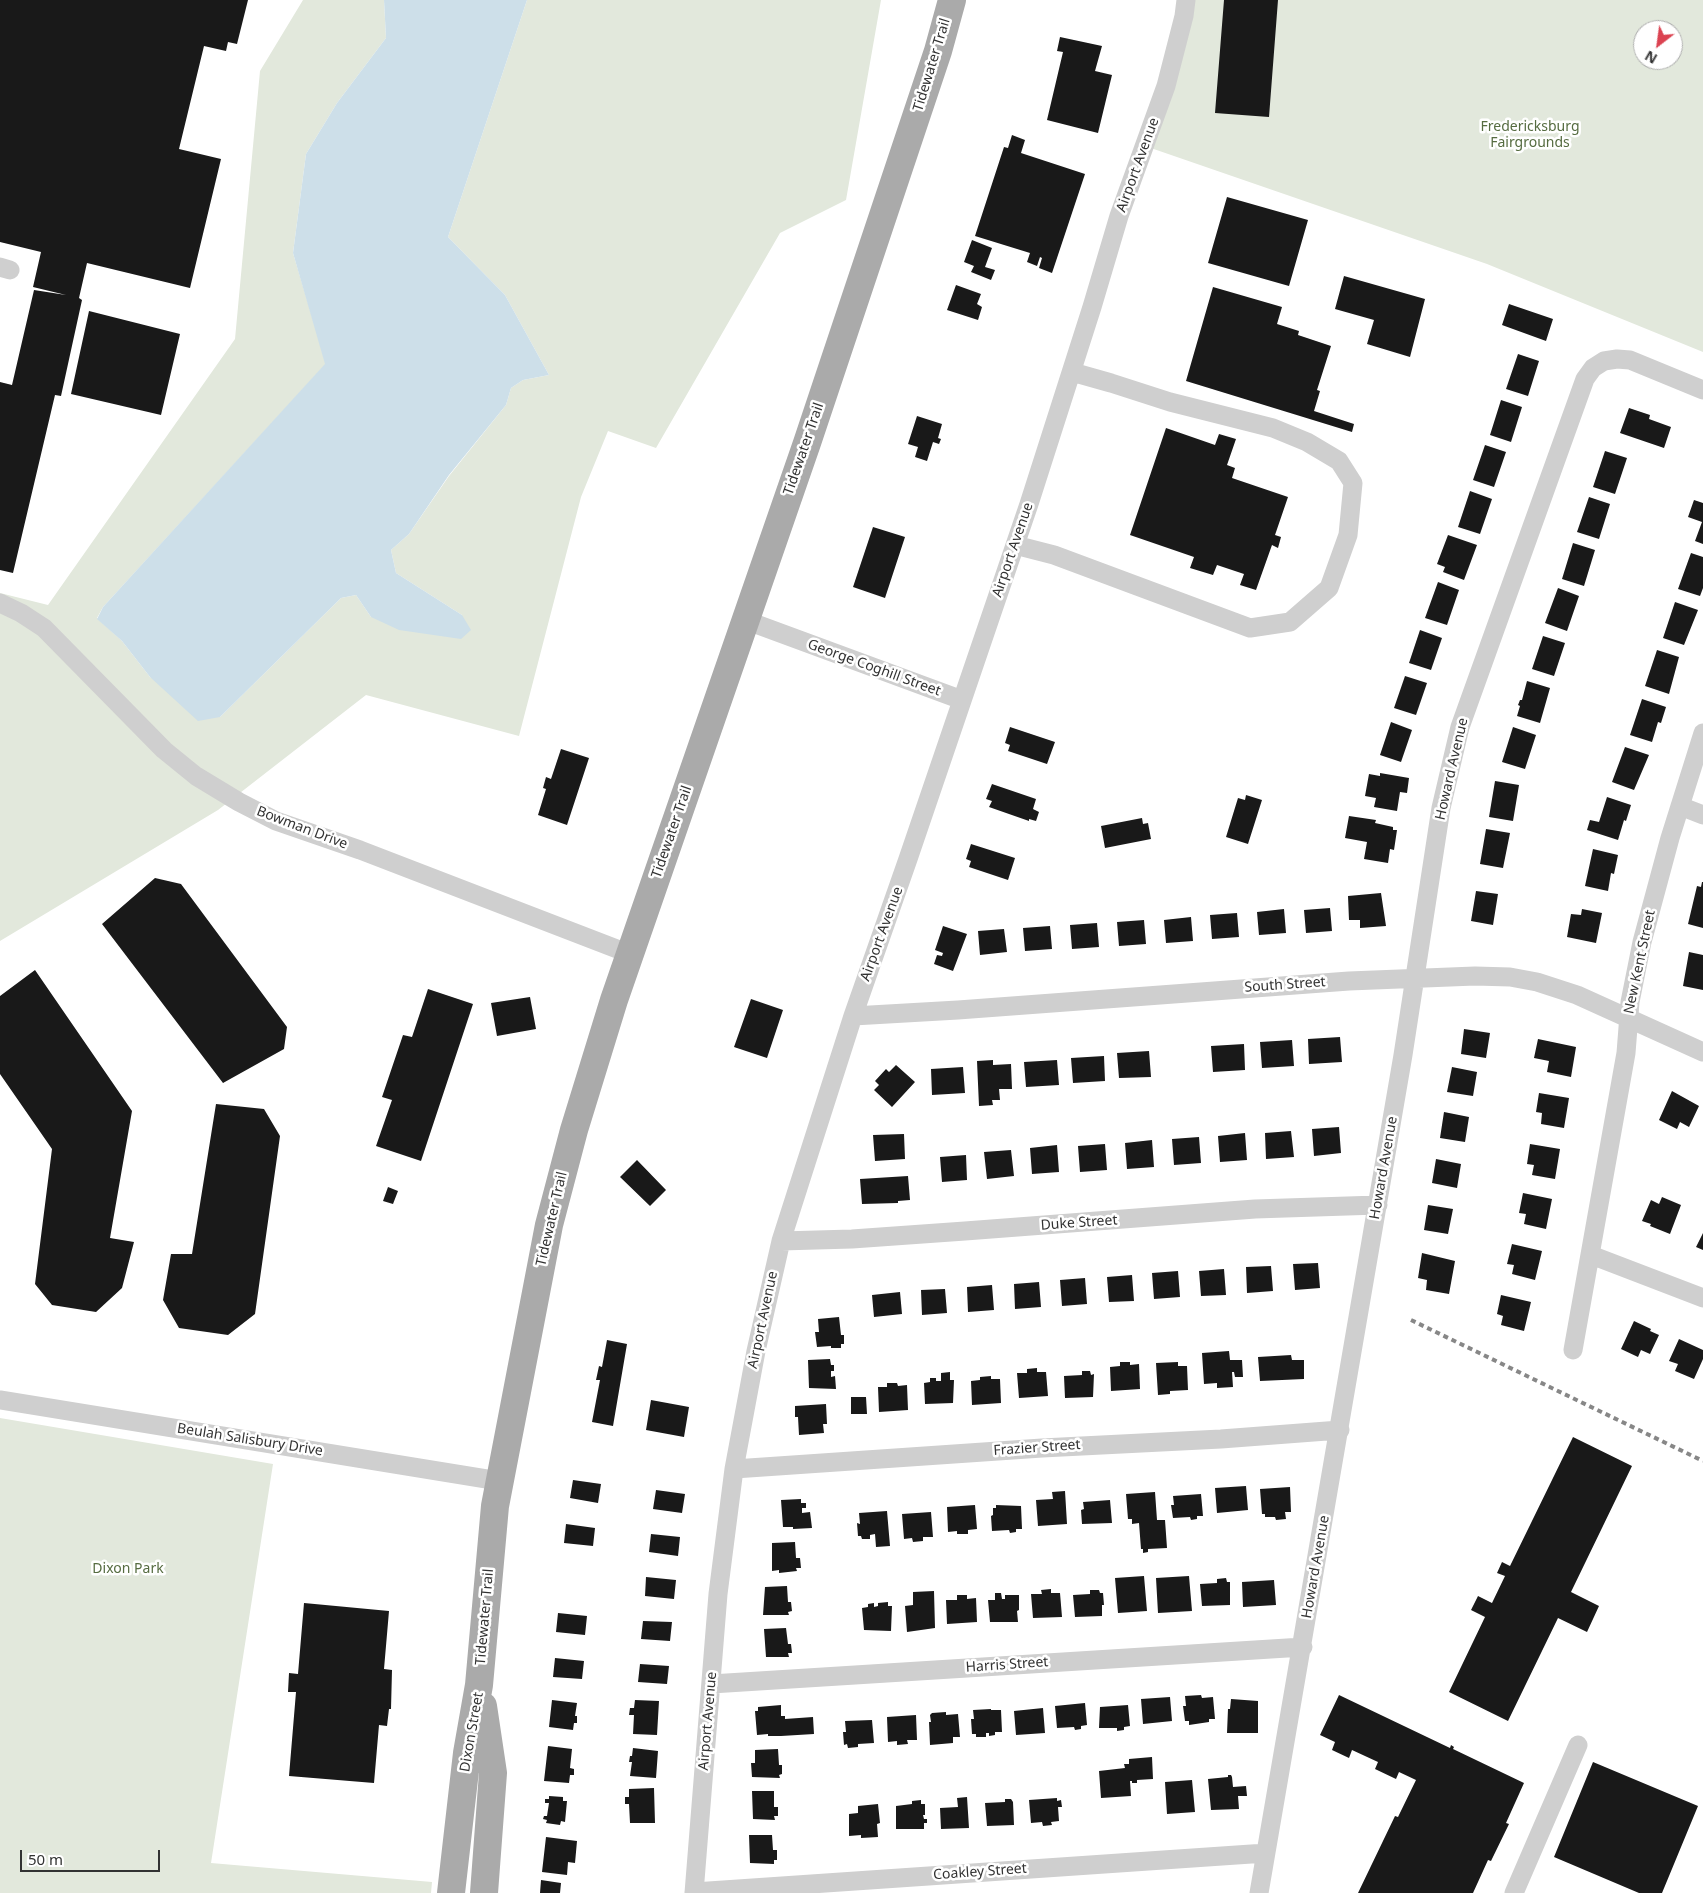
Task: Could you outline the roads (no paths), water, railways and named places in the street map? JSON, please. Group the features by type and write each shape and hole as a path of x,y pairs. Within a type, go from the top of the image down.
{"main road":[{"name":"Tidewater Trail","path":"479,1685 495,1506 499,1481 549,1225 574,1130 630,954 807,443 938,51 952,0"},
{"name":"Dixon Street","path":"451,1893 467,1753 479,1685"},
{"name":"Dixon Street","path":"479,1685 493,1773 484,1893"}],"street":[{"name":"Airport Avenue","path":"694,1892 718,1594 734,1469 756,1351 781,1241 853,1016 1015,545 1072,372 1119,216 1166,86 1186,0"},
{"name":"Howard Avenue","path":"1259,1893 1378,1205 1441,808 1460,727 1585,379 1593,368 1604,362 1617,359 1630,360 1703,390"},
{"path":"1015,545 1054,555 1250,628 1290,622 1329,588 1348,535 1353,483 1339,460 1307,442 1273,428 1170,402 1111,382 1072,372"},
{"name":"Bowman Drive","path":"0,603 21,613 44,628 164,750 196,776 238,802 276,821 360,850 630,954"},
{"name":"George Coghill Street","path":"745,620 962,700"},
{"name":"New Kent Street","path":"1573,1350 1626,1053 1628,1018 1642,942 1680,806 1703,734"},
{"path":"1680,806 1703,814"},
{"name":"South Street","path":"853,1016 1349,981 1475,976 1537,982 1577,995 1703,1052"},
{"name":"Duke Street","path":"781,1241 965,1231 1254,1209 1378,1205"},
{"path":"1591,1255 1703,1298"},
{"name":"Beulah Salisbury Drive","path":"0,1400 499,1481"},
{"name":"Frazier Street","path":"734,1469 1340,1430"},
{"name":"Harris Street","path":"711,1684 1303,1647"},
{"path":"1514,1893 1578,1744"},
{"name":"Coakley Street","path":"694,1892 1266,1853"}],"water":[{"path":"384,0 527,0 448,237 505,295 549,375 523,380 511,388 506,405 449,475 409,534 391,550 396,573 462,615 471,630 461,639 399,630 371,617 356,595 341,598 220,717 198,721 150,677 122,641 97,619 103,607 325,364 293,253 306,154 337,103 386,38"}],"railway":[{"path":"1411,1320 1703,1461"}],"park label":[{"name":"Fredericksburg Fairgrounds","path":"1530,136"},
{"name":"Dixon Park","path":"128,1569"}]}
